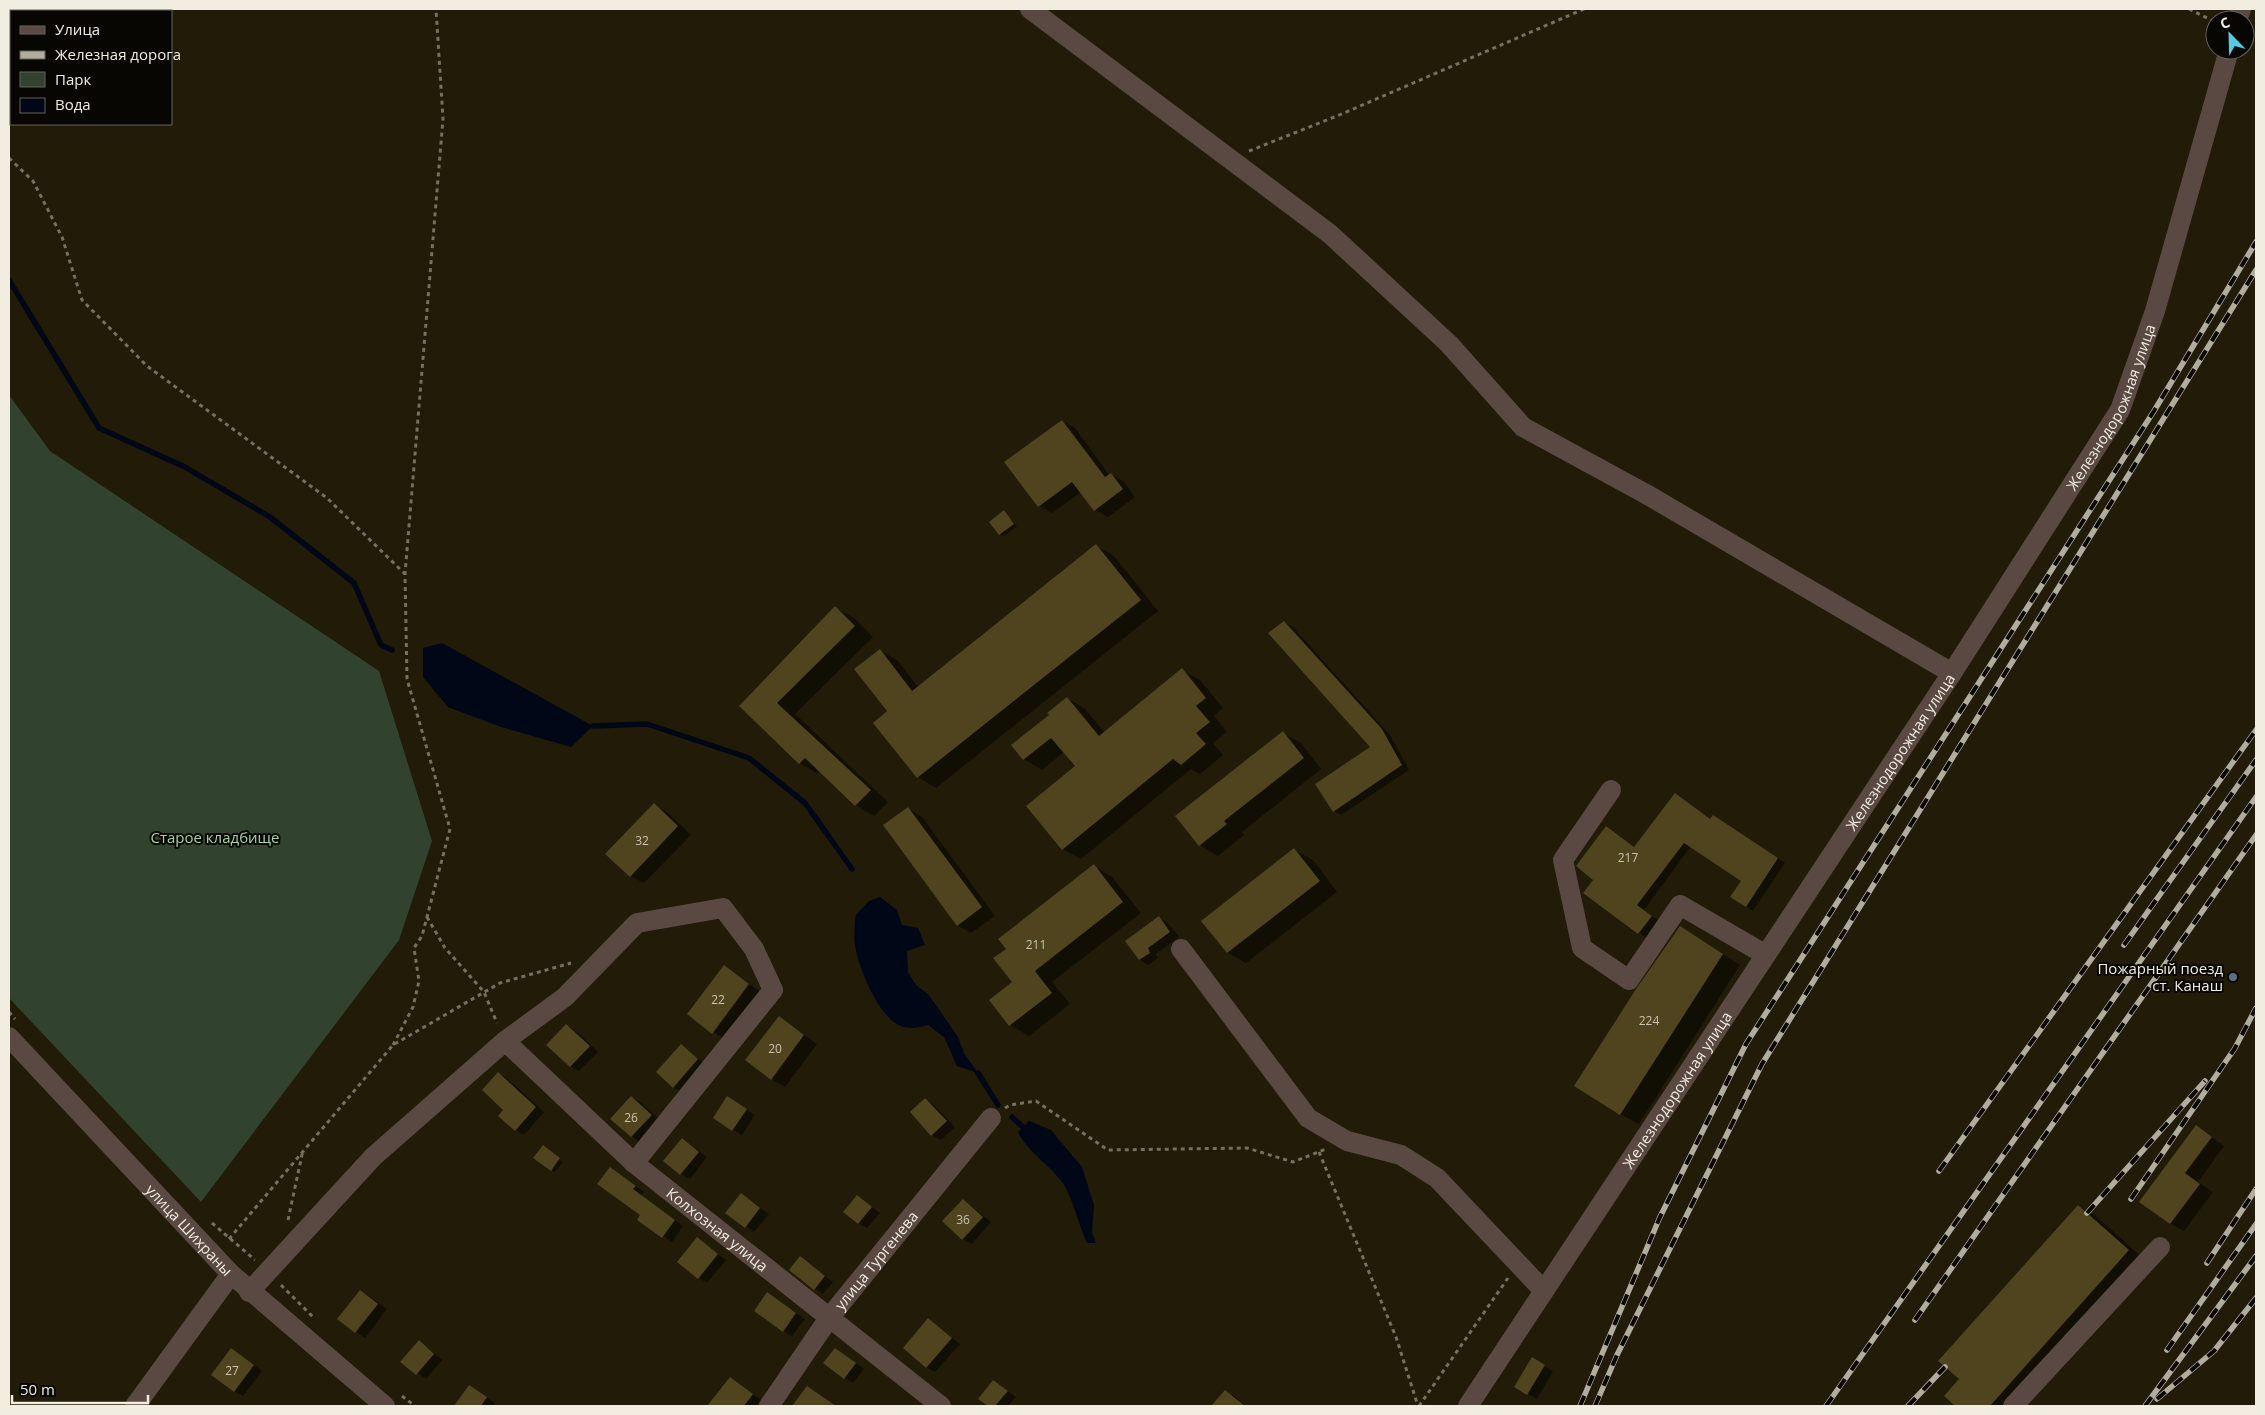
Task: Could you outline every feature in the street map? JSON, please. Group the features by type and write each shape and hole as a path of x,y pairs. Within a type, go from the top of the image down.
{"street":[{"path":"1030,9 1330,234 1449,344 1523,427 1646,494 1952,673"},
{"name":"Железнодорожная улица","path":"1468,1406 1952,673 2120,410 2154,311 2226,60"},
{"path":"1611,790 1563,860 1582,948 1629,980 1680,905 1766,955"},
{"path":"249,1292 374,1157 504,1041 565,996 637,923 722,908 754,949 773,990 634,1163"},
{"path":"1181,949 1308,1118 1347,1142 1401,1155 1437,1178 1544,1291"},
{"name":"улица Шихраны","path":"14,1031 215,1258 249,1292 393,1400"},
{"name":"Колхозная улица","path":"504,1041 634,1163 941,1406"},
{"name":"улица Тургенева","path":"769,1406 829,1318 990,1118"},
{"path":"2013,1406 2160,1248"},
{"path":"135,1406 231,1274"}],"path":[{"path":"215,1258 392,1045 413,1008 419,981 414,948 422,936 450,829 407,679 405,574 443,120 436,9"},
{"path":"1229,159 1337,116 1584,9"},
{"path":"2188,9 2205,17"},
{"path":"9,158 33,181 62,237 82,300 148,366 327,498 405,574"},
{"path":"427,916 445,948 484,992 504,1041"},
{"path":"392,1045 500,983 607,953"},
{"path":"9,1012 14,1031"},
{"path":"990,1118 1010,1105 1036,1101 1108,1150 1247,1148 1293,1162 1347,1142"},
{"path":"287,1228 304,1149"},
{"path":"1319,1152 1396,1337 1418,1406"},
{"path":"209,1221 268,1271 315,1319"},
{"path":"1418,1406 1518,1263"},
{"path":"393,1400 415,1406"}],"green space":[{"name":"Старое кладбище","path":"9,395 50,451 379,671 432,841 399,940 201,1202 9,998"}],"water":[{"path":"442,643 593,726 571,747 501,727 448,707 423,677 423,648"},
{"path":"880,897 897,910 902,925 918,928 925,945 907,951 908,972 916,985 928,994 958,1037 964,1053 978,1073 957,1066 944,1037 928,1025 908,1028 893,1021 885,1013 871,992 857,956 854,930 856,915 869,901"},
{"path":"1029,1121 1051,1130 1082,1167 1094,1205 1092,1232 1096,1243 1087,1243 1064,1185 1028,1146 1018,1132"}],"building":[{"path":"1062,420 1105,477 1111,473 1123,489 1094,511 1072,482 1038,507 1004,462"},
{"path":"1004,510 1014,524 999,535 989,522"},
{"path":"1096,544 1141,600 917,778 873,723 887,711 854,669 880,649 912,691"},
{"path":"835,606 855,626 777,703 871,790 855,806 805,758 799,764 739,706"},
{"path":"1284,621 1382,729 1402,765 1333,812 1315,784 1370,747 1268,633"},
{"path":"1182,668 1206,698 1196,706 1210,722 1196,733 1206,744 1181,765 1173,759 1062,850 1026,806 1075,766 1051,738 1023,760 1011,745 1049,715 1047,713 1067,697 1099,736"},
{"path":"1283,731 1304,758 1224,821 1227,824 1199,846 1175,816"},
{"path":"1675,793 1710,819 1713,815 1778,858 1746,907 1730,897 1741,881 1684,843 1637,905 1652,916 1638,934 1583,893 1593,880 1576,866 1606,826 1634,847"},
{"path":"654,803 678,826 630,877 605,854"},
{"path":"908,807 982,907 957,926 883,825"},
{"path":"1294,848 1320,881 1227,953 1201,921"},
{"path":"1094,864 1123,902 1035,971 1052,993 1009,1026 989,1000 1012,982 993,958 1006,949 998,939"},
{"path":"1159,916 1170,932 1148,948 1150,953 1139,960 1125,941"},
{"path":"1680,926 1723,954 1620,1115 1574,1086 1636,989"},
{"path":"724,965 749,984 712,1034 687,1014"},
{"path":"779,1016 804,1035 771,1080 745,1060"},
{"path":"566,1024 590,1046 570,1067 546,1045"},
{"path":"681,1044 698,1059 673,1088 656,1072"},
{"path":"498,1072 536,1107 515,1131 498,1116 503,1110 482,1090"},
{"path":"631,1096 652,1115 631,1137 610,1119"},
{"path":"727,1096 747,1109 732,1131 713,1118"},
{"path":"925,1098 947,1121 931,1136 910,1112"},
{"path":"2196,1125 2212,1137 2185,1173 2200,1184 2170,1224 2139,1202"},
{"path":"682,1138 699,1152 680,1175 663,1161"},
{"path":"543,1145 560,1158 551,1171 533,1158"},
{"path":"610,1167 636,1186 633,1189 675,1220 662,1238 637,1220 640,1215 597,1184"},
{"path":"741,1193 760,1208 745,1228 725,1213"},
{"path":"857,1195 872,1207 858,1224 843,1212"},
{"path":"963,1199 983,1217 962,1240 942,1221"},
{"path":"2078,1205 2129,1250 1990,1406 1955,1406 1944,1396 1959,1379 1938,1361"},
{"path":"697,1237 718,1254 698,1279 677,1262"},
{"path":"800,1256 825,1276 814,1290 789,1270"},
{"path":"360,1290 378,1304 355,1333 337,1319"},
{"path":"767,1292 796,1313 783,1332 754,1311"},
{"path":"928,1318 952,1338 926,1368 903,1348"},
{"path":"419,1340 434,1354 416,1375 400,1362"},
{"path":"231,1348 254,1365 234,1392 211,1375"},
{"path":"835,1348 856,1363 844,1379 823,1363"},
{"path":"1532,1357 1545,1365 1527,1395 1514,1387"},
{"path":"730,1377 753,1394 744,1406 707,1406"},
{"path":"993,1380 1008,1391 995,1406 988,1406 978,1399"},
{"path":"469,1385 487,1397 481,1406 454,1406"},
{"path":"807,1386 836,1406 792,1406"},
{"path":"1225,1390 1245,1406 1211,1406"}],"waterway":[{"path":"9,280 99,428 185,467 270,517 354,583 381,645 392,650"},
{"path":"593,726 647,724 749,758 805,803 852,869"},
{"path":"978,1073 998,1105"},
{"path":"1012,1117 1023,1127"}],"railway":[{"path":"1580,1406 1660,1217 1746,1044 2154,411 2256,242"},
{"path":"1595,1406 1617,1355 1762,1064 2256,270"},
{"path":"1939,1171 2256,730"},
{"path":"2124,945 2256,760"},
{"path":"1826,1406 2256,797"},
{"path":"1915,1320 2256,835"},
{"path":"2131,1199 2235,1048 2256,1008"},
{"path":"2087,1213 2205,1081"},
{"path":"2207,1263 2256,1189"},
{"path":"2167,1350 2256,1224"},
{"path":"2145,1406 2256,1256"},
{"path":"2157,1399 2214,1351 2256,1298"},
{"path":"1908,1406 1945,1367"}],"place":[{"name":"Пожарный поезд ст. Канаш","path":"2233,977"}]}
